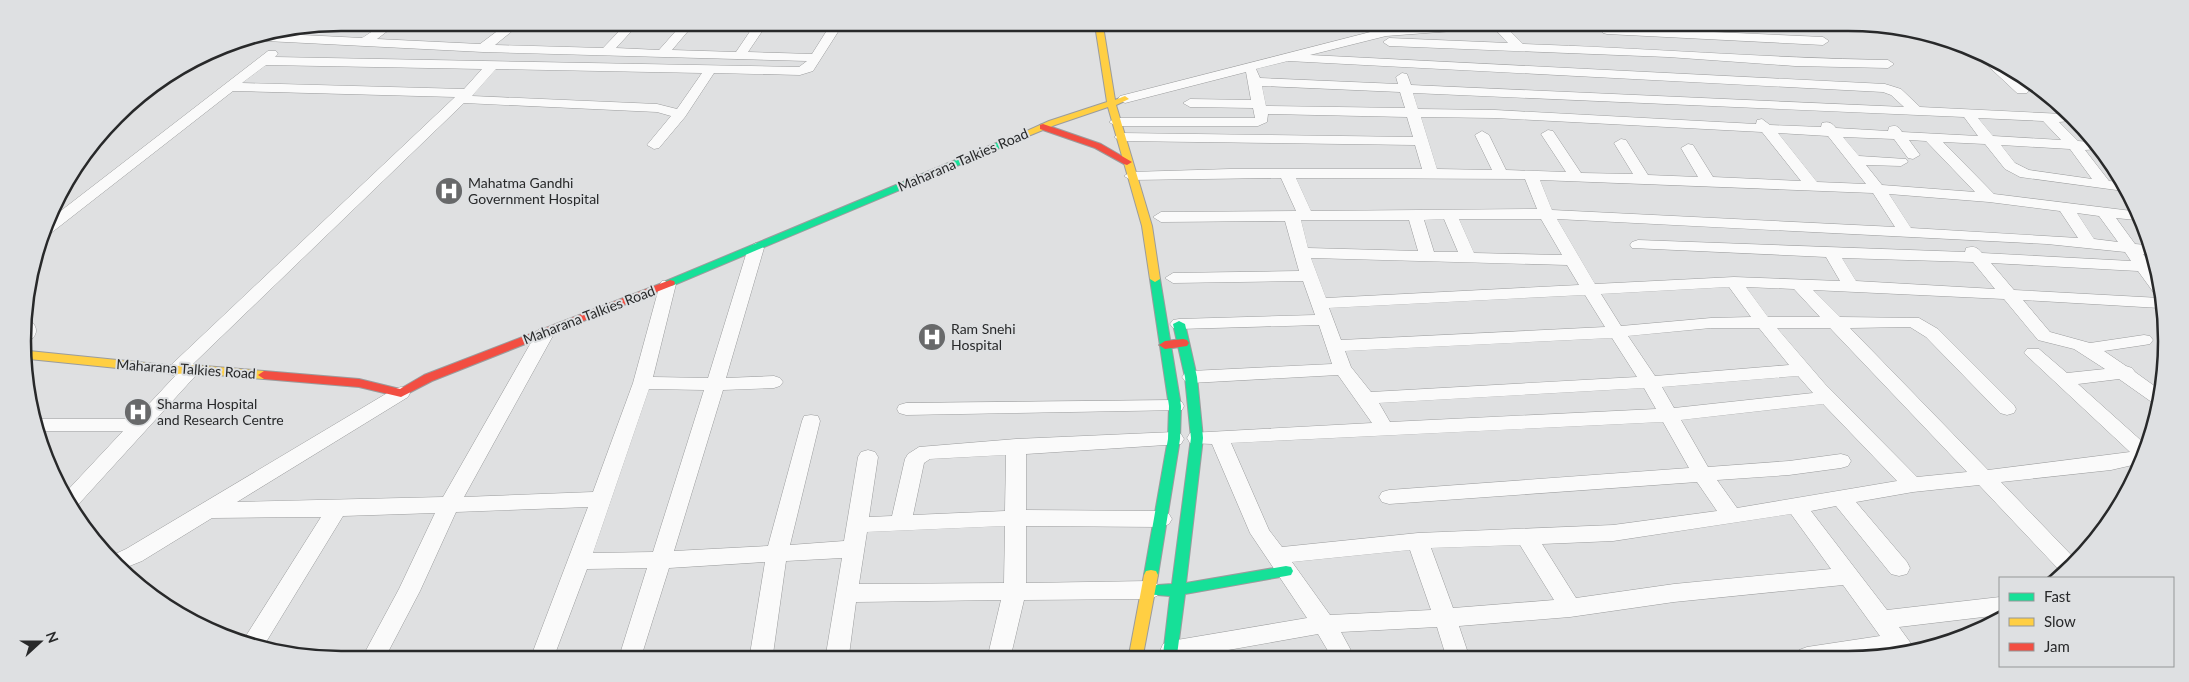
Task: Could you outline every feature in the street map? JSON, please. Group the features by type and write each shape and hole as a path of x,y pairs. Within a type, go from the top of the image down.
{"main road":[{"path":"1100,31 1111,103 1147,226 1175,406 1174,439 1162,519 1137,651"},
{"path":"1124,94 1137,142"},
{"name":"Maharana Talkies Road","path":"32,355 359,383 401,393 428,378 668,284 1043,126 1111,103 1124,94"},
{"path":"1043,126 1098,146 1129,169"},
{"path":"1145,170 1153,192"},
{"path":"1170,651 1197,438 1191,377 1178,319"},
{"path":"1165,344 1183,344"},
{"path":"1149,590 1178,590 1281,563"}],"street":[{"path":"365,42 381,31"},
{"path":"483,48 505,31"},
{"path":"606,52 626,31"},
{"path":"663,53 682,31"},
{"path":"739,56 756,31"},
{"path":"263,61 800,71 809,68 833,31"},
{"path":"1124,94 1387,37 1426,31"},
{"path":"1453,31 1467,65 1495,114"},
{"path":"1503,31 1519,47"},
{"path":"1607,31 1618,73 1628,98 1634,122"},
{"path":"1704,31 1773,39 1823,41"},
{"path":"1704,31 1754,104 1765,128 1813,186"},
{"path":"1767,31 1794,62 1810,107 1878,189 1907,233"},
{"path":"1815,31 1862,87 1898,136 1907,159 1853,160"},
{"path":"1387,37 1458,45 1722,56 1794,62 1888,64"},
{"path":"1387,37 1406,88 1431,174"},
{"path":"279,38 483,48 816,58"},
{"path":"54,223 292,38"},
{"path":"1291,58 1467,65 1862,87 1892,90 1916,111"},
{"path":"74,497 141,425 184,369 493,65"},
{"path":"1116,122 1131,120 1255,122 1262,119 1251,68"},
{"path":"654,145 680,114 711,69"},
{"path":"2004,73 2022,90"},
{"path":"1254,82 2062,118"},
{"path":"230,87 463,96 657,108 680,114"},
{"path":"1190,103 1414,114 1495,114 2089,146"},
{"path":"1968,114 1991,140 2010,166 2019,172 2116,185"},
{"path":"2047,117 2074,145 2104,184"},
{"path":"1548,134 1578,177"},
{"path":"1482,135 1501,174"},
{"path":"1120,137 1137,142 1422,141"},
{"path":"1930,137 1989,198"},
{"path":"1621,143 1643,179"},
{"path":"1688,148 1709,182"},
{"path":"1129,169 1286,174 1501,174 1878,189 1989,198 2131,216"},
{"path":"1286,174 1299,216 1301,253 1343,369 1366,398 1385,429"},
{"path":"1531,175 1546,214 1591,291 1650,382 1702,474 1732,517"},
{"path":"2065,207 2089,243"},
{"path":"2104,212 2128,248 2150,274"},
{"path":"1161,217 1546,214 1907,233 2047,238 2144,250"},
{"path":"1414,215 1427,256"},
{"path":"1450,215 1468,257"},
{"path":"1960,234 1976,257 2044,336 2088,349 2126,372 2153,394"},
{"path":"1638,245 1832,254 1976,257 2151,277"},
{"path":"632,651 716,384 756,248"},
{"path":"1301,253 1573,260"},
{"path":"1832,254 1851,286"},
{"path":"1173,279 1310,276"},
{"path":"1319,303 1591,291 1734,282 2007,293 2155,303"},
{"path":"1734,282 1760,321 1826,398 1913,485"},
{"path":"544,651 580,561 600,499 642,383 668,284"},
{"path":"1800,286 2065,562"},
{"path":"1178,319 1325,320"},
{"path":"1335,346 1616,332 1712,323 1760,321 1906,321 1919,324 1932,333 2008,409"},
{"path":"377,651 409,591 450,503 546,332"},
{"path":"2088,349 2109,344 2144,340"},
{"path":"2033,353 2062,380 2135,458"},
{"path":"1191,377 1343,369"},
{"path":"1366,398 1650,382 1802,370"},
{"path":"2062,380 2126,372"},
{"path":"642,383 716,384 774,382"},
{"path":"127,561 401,393"},
{"path":"1197,438 1670,415 1826,398"},
{"path":"906,409 1175,406"},
{"path":"761,651 777,553 811,421"},
{"path":"43,425 141,425"},
{"path":"1219,437 1260,533 1324,624 1340,651"},
{"path":"900,523 916,459 926,452 1174,439"},
{"path":"1000,651 1015,590 1016,446"},
{"path":"836,651 868,457"},
{"path":"1281,563 1418,541 1613,534 1732,517 1913,485 2134,460"},
{"path":"1389,497 1789,468 1841,461"},
{"path":"209,510 336,509 450,503 600,499"},
{"path":"1842,499 1899,568"},
{"path":"1796,506 1901,646"},
{"path":"256,638 336,509"},
{"path":"856,525 1016,518 1162,519"},
{"path":"1527,538 1570,608"},
{"path":"1418,541 1456,651"},
{"path":"580,561 661,560 853,549"},
{"path":"1181,651 1324,624 1446,618 1570,608 1674,593 1849,576"},
{"path":"846,593 1149,590"},
{"path":"1882,620 1999,606"}],"traffic: fast":[{"path":"670,283 1006,142"},
{"path":"1151,575 1174,439 1175,406 1155,279"},
{"path":"1170,651 1197,438 1191,377 1179,324"},
{"path":"1149,590 1178,590 1286,571"}],"traffic: slow":[{"path":"1100,31 1111,103 1147,226 1155,279"},
{"path":"1006,142 1052,123 1125,99"},
{"path":"32,355 176,370 192,369 264,375"},
{"path":"1137,651 1151,575"}],"traffic: jam":[{"path":"1043,127 1098,146 1127,162"},
{"path":"264,375 359,383 401,393 428,378 670,283"},
{"path":"1165,345 1183,343"}],"place":[{"name":"Mahatma Gandhi Government Hospital","path":"449,191"},
{"name":"Ram Snehi Hospital","path":"932,337"},
{"name":"Sharma Hospital and Research Centre","path":"138,412"}]}
